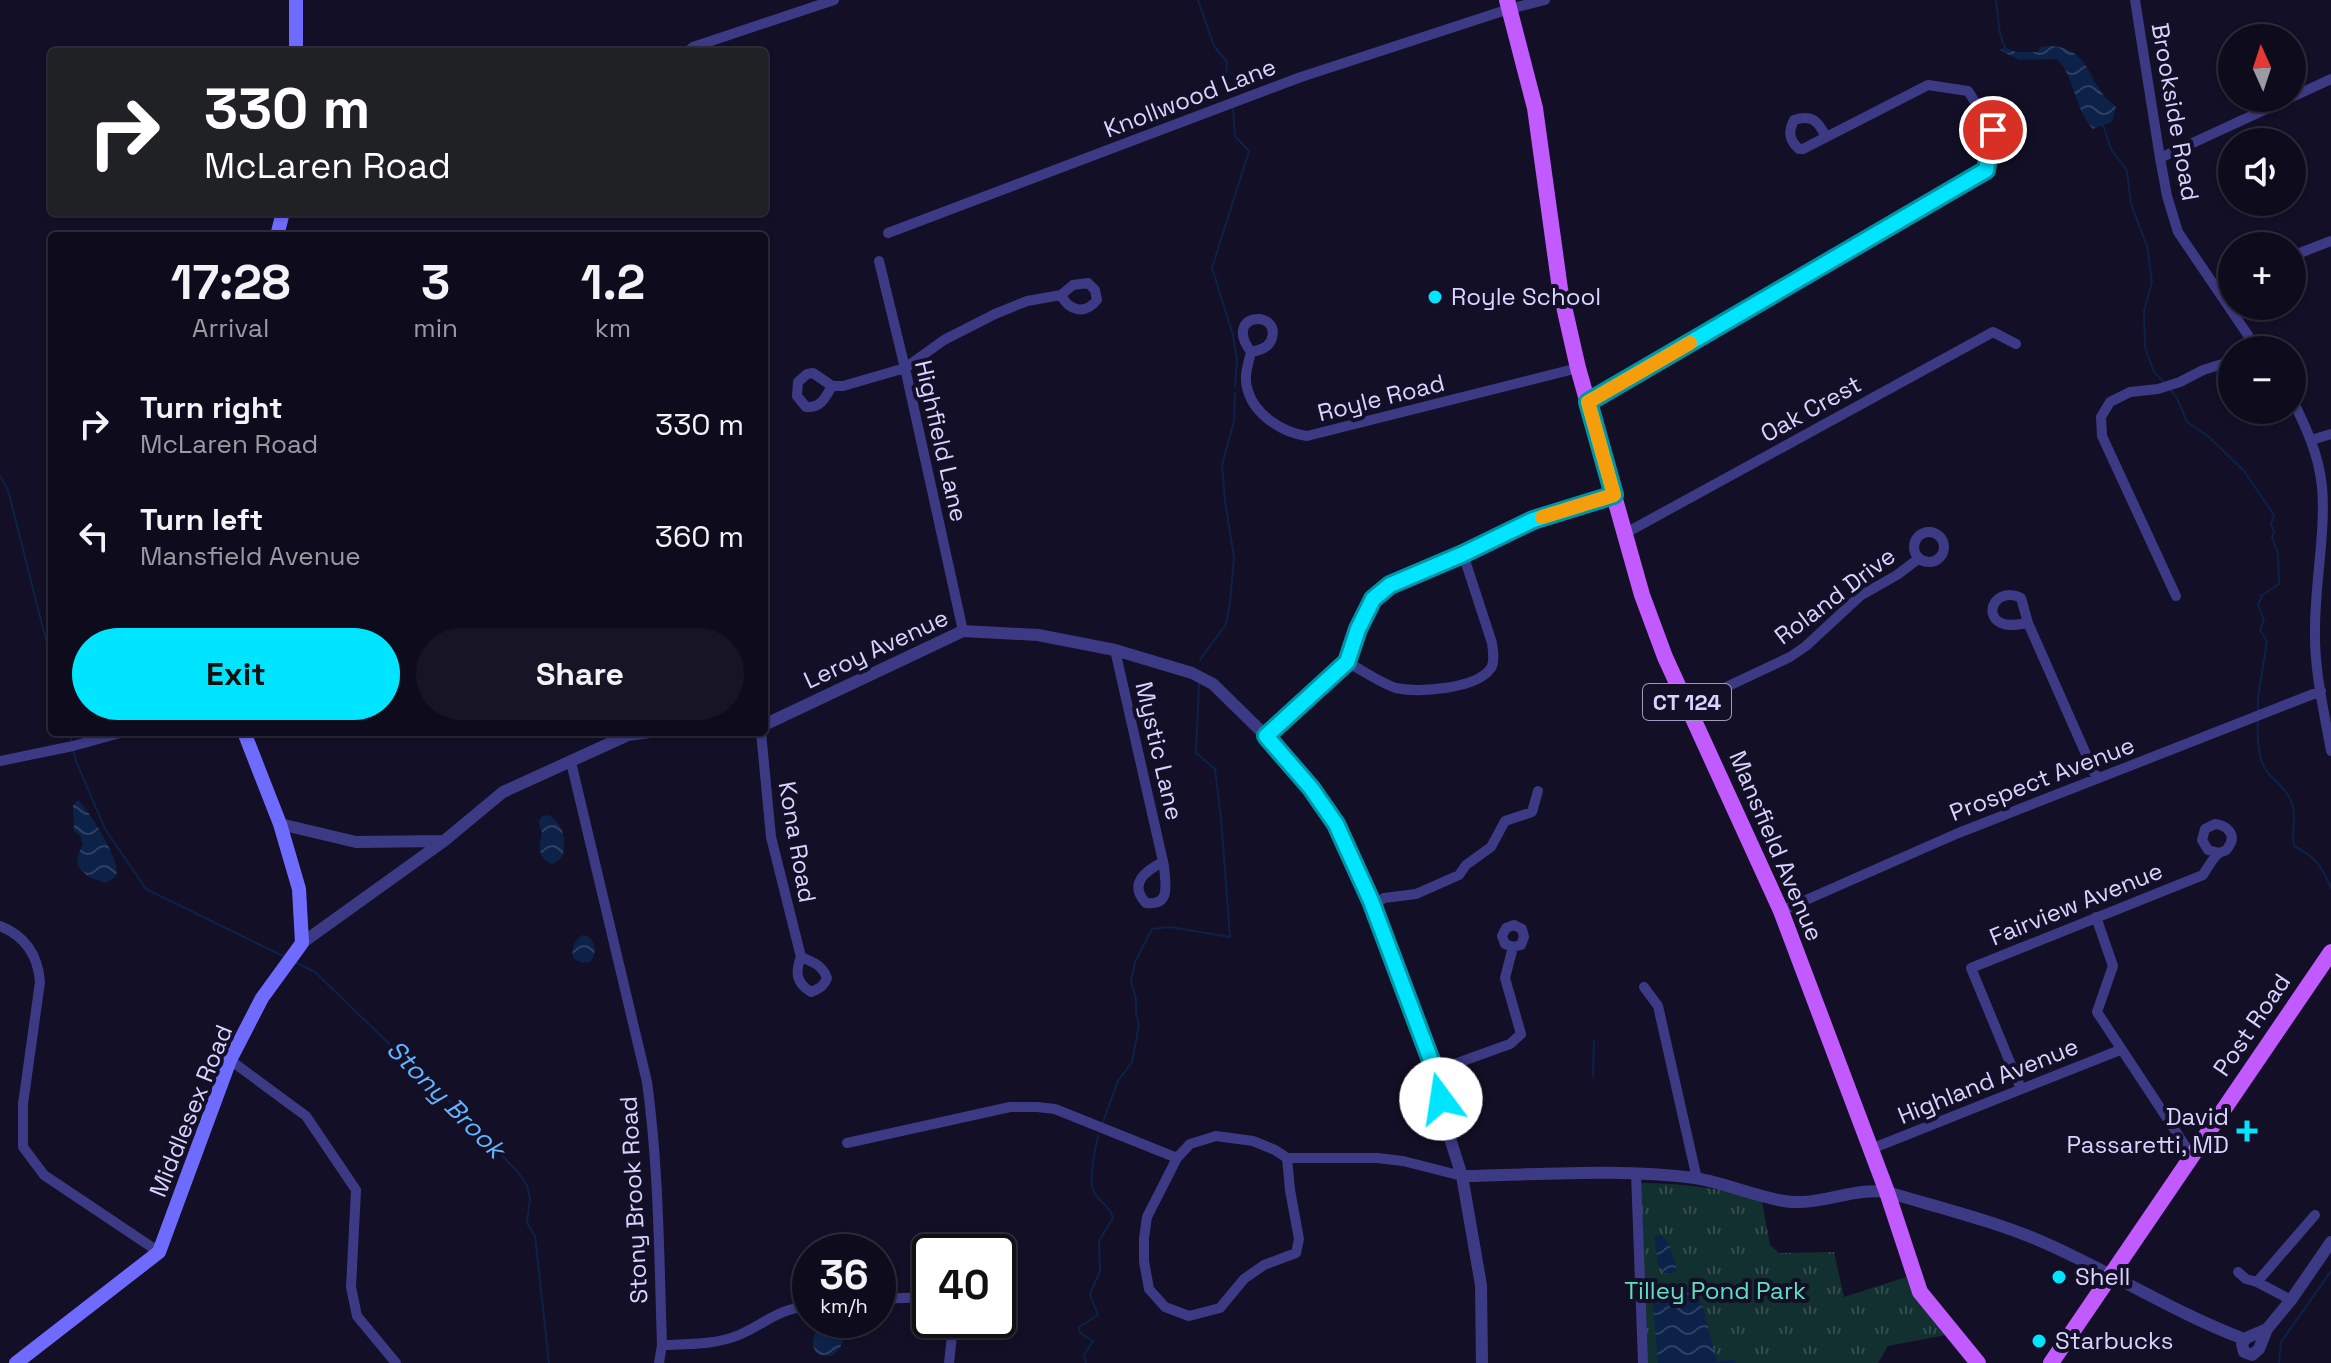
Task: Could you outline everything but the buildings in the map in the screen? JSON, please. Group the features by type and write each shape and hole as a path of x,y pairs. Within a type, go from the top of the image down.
{"main road":[{"path":"296,0 296,48"},
{"name":"Mansfield Avenue","path":"1508,4 1535,108 1560,289 1578,368 1645,605 1665,657 1781,911 1887,1192 1920,1292 1978,1363"},
{"path":"246,736 280,824 299,889 302,943"},
{"name":"Middlesex Road","path":"159,1252 230,1060 262,998 302,943"},
{"name":"Post Road","path":"2051,1363 2331,952"},
{"path":"16,1363 159,1252"}],"street":[{"path":"692,48 834,0"},
{"name":"Knollwood Lane","path":"888,233 1301,77 1508,4 1545,0"},
{"name":"Brookside Road","path":"2135,0 2167,196 2178,232 2218,289"},
{"path":"2306,91 2331,79"},
{"path":"1588,402 1986,170 1993,130 1968,91 1928,85 1826,137"},
{"path":"2160,158 2260,112"},
{"path":"2306,251 2331,241"},
{"name":"Highfield Lane","path":"879,261 963,631"},
{"path":"832,386 843,386 905,368 974,323 1027,301 1061,295"},
{"name":"Oak Crest","path":"1624,534 1993,332 2016,344"},
{"name":"Royle Road","path":"1251,352 1246,373 1252,399 1270,422 1293,434 1307,436 1578,368"},
{"path":"2176,596 2102,436 2101,417 2110,402 2130,392 2158,389 2218,365"},
{"path":"2304,424 2311,440 2322,487 2315,659 2331,751"},
{"path":"2311,440 2331,434"},
{"path":"1266,736 1347,662 1358,629 1373,599 1390,585 1533,520 1614,495"},
{"path":"1347,662 1393,687 1419,691 1466,684 1491,667 1492,643 1463,554"},
{"name":"Roland Drive","path":"1688,705 1790,657 1860,596 1918,559"},
{"path":"2028,623 2097,779"},
{"name":"Leroy Avenue","path":"768,723 963,631 1038,635 1115,650 1192,673 1213,684 1266,736 1311,788 1336,824 1373,907 1435,1071 1446,1126 1462,1176 1481,1285 1482,1363"},
{"name":"Mystic Lane","path":"1115,650 1163,862"},
{"name":"Prospect Avenue","path":"1781,911 1956,834 2321,691"},
{"path":"0,761 109,736"},
{"path":"302,943 444,841 503,792 626,736"},
{"name":"Kona Road","path":"761,736 771,837 801,957"},
{"name":"Stony Brook Road","path":"571,762 647,1082 654,1128 662,1345 659,1363"},
{"path":"1373,907 1384,898 1416,894 1459,875 1466,865 1491,847 1505,821 1532,812 1538,791"},
{"path":"280,824 356,842 444,841"},
{"name":"Fairview Avenue","path":"2021,1089 1971,968 2203,875 2219,853"},
{"path":"2096,917 2113,966 2097,1012 2186,1147 2194,1153"},
{"path":"0,926 25,940 39,965 40,982 23,1104 23,1147 44,1175 159,1252"},
{"path":"1435,1071 1510,1044 1521,1034 1505,978 1513,947"},
{"path":"1644,987 1658,1006 1697,1179"},
{"name":"Highland Avenue","path":"1871,1149 2120,1050"},
{"path":"230,1060 306,1116 356,1190 351,1287 357,1316 396,1363"},
{"path":"847,1143 1010,1107 1028,1106 1055,1109 1177,1158"},
{"path":"1287,1158 1299,1239 1296,1253 1264,1265 1244,1279 1220,1308 1189,1316 1165,1307 1149,1289 1144,1261 1147,1217 1177,1158 1190,1144 1216,1136 1253,1141 1287,1158 1377,1158 1403,1161 1462,1176 1636,1173 1697,1179 1786,1202 1874,1190 1887,1192 2043,1242 2213,1327 2251,1340"},
{"path":"1636,1173 1643,1363"},
{"path":"2257,1282 2315,1215"},
{"path":"2248,1359 2242,1347 2267,1329 2331,1242"},
{"path":"2238,1272 2246,1279 2291,1300"},
{"path":"662,1345 723,1340 741,1335 778,1313 792,1310"},
{"path":"949,1363 952,1338"}],"green space":[{"name":"Tilley Pond Park","path":"1640,1183 1702,1187 1762,1201 1770,1245 1779,1253 1834,1252 1844,1297 1906,1277 1914,1296 1946,1335 1888,1346 1878,1363 1647,1363"}],"water":[{"path":"2004,47 2016,52 2038,52 2040,47 2062,48 2082,60 2099,89 2116,106 2112,122 2093,129 2082,113 2067,74 2057,59 2019,60 2000,50"},
{"path":"78,800 96,824 114,859 116,875 105,883 87,876 78,866 77,858 83,844 74,831 73,805"},
{"path":"548,815 558,823 564,840 561,859 552,864 541,855 540,847 542,833 539,822"},
{"path":"583,935 591,939 595,950 590,962 582,963 574,959 572,952 575,942"},
{"path":"1654,1235 1661,1235 1669,1243 1676,1267 1672,1274 1664,1273 1658,1265"},
{"path":"1686,1285 1703,1307 1717,1362 1733,1359 1736,1363 1658,1363 1652,1293"},
{"path":"814,1338 844,1338 839,1349 831,1356 820,1355 813,1343"}],"waterway":[{"path":"1198,0 1214,46 1227,62 1225,93"},
{"path":"1996,0 2006,49"},
{"path":"1233,108 1235,136 1249,151 1212,268 1233,335 1237,360 1235,386"},
{"path":"2103,125 2111,149 2127,171 2131,204 2147,246 2152,282 2144,311 2145,347 2154,372 2166,384"},
{"path":"2170,389 2187,422 2209,437 2244,471 2274,515 2272,538 2278,553 2279,584 2262,595 2258,605 2264,620 2260,630 2267,641 2258,712"},
{"path":"1200,660 1226,624 1230,603 1234,557 1222,465 1234,421 1235,393"},
{"name":"Stony Brook","path":"0,476 8,490 48,648"},
{"path":"1103,1122 1118,1081 1132,1062 1139,1025 1131,981 1135,962 1152,929 1170,927 1230,937 1215,769 1196,753 1199,684"},
{"path":"2258,718 2258,740 2264,768 2292,803 2294,846 2317,863 2331,888"},
{"name":"Stony Brook","path":"70,736 72,742"},
{"name":"Stony Brook","path":"73,749 105,829 146,889 283,956"},
{"name":"Stony Brook","path":"297,963 315,972 441,1094 478,1125 527,1186 530,1198 527,1223 535,1236 549,1363"},
{"path":"1593,1076 1594,1041"},
{"path":"1086,1363 1084,1355 1093,1341 1080,1333 1079,1327 1098,1315 1090,1294 1100,1271 1099,1241 1113,1218 1092,1187 1098,1136"},
{"path":"2279,1363 2281,1342 2331,1271"}],"slow traffic":[{"path":"1542,517 1614,495 1588,402 1690,343"}],"place":[{"name":"Royle School","path":"1435,297"},
{"name":"David Passaretti, MD","path":"2247,1131"},
{"name":"Shell","path":"2059,1277"},
{"name":"Starbucks","path":"2039,1341"}],"route":[{"path":"1441,1099 1435,1071 1371,901 1336,824 1311,788 1266,736 1347,662 1358,629 1373,599 1390,585 1533,520 1614,495 1588,402 1986,170 1993,130"}]}
